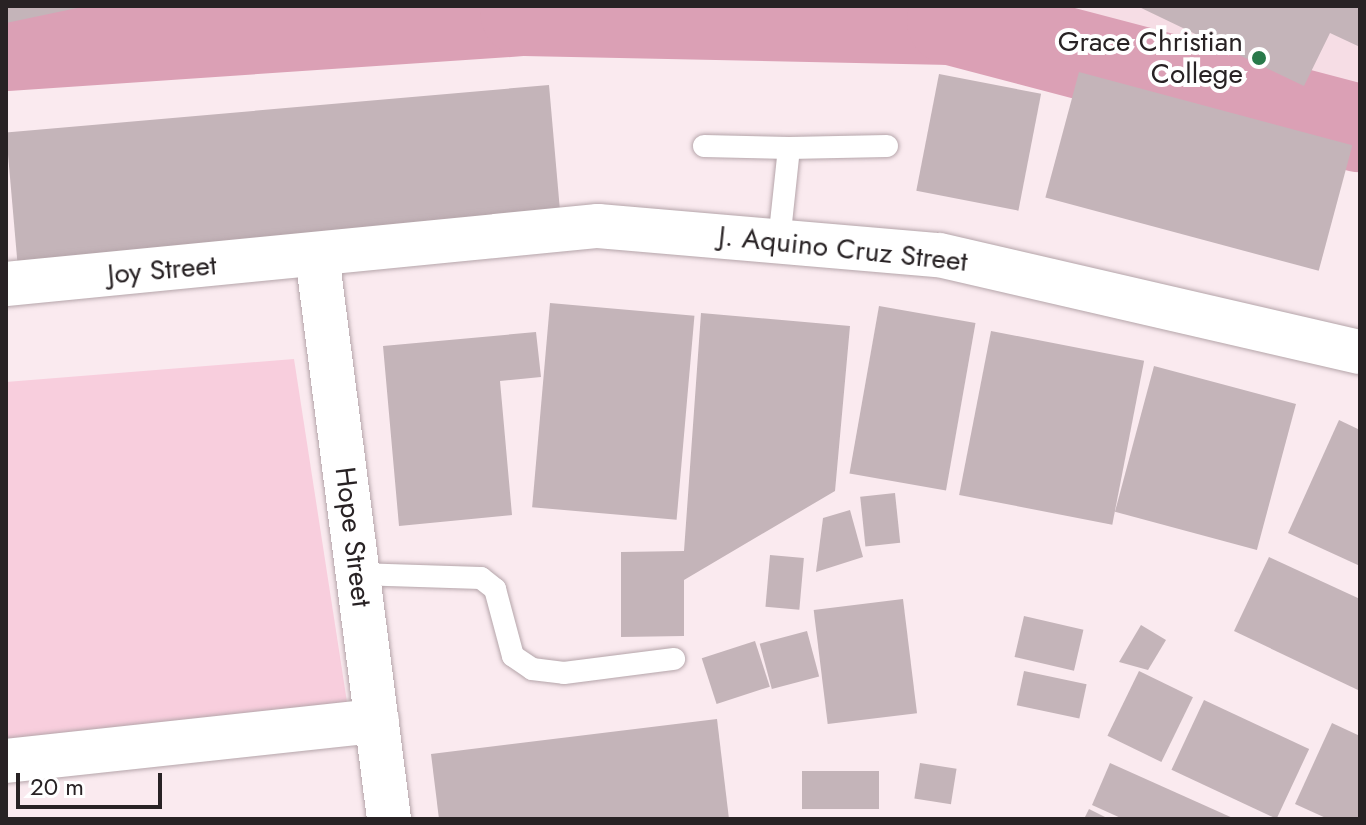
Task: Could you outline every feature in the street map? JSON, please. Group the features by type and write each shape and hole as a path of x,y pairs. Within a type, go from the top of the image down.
{"street":[{"name":"J. Aquino Cruz Street","path":"317,255 598,226 939,255 1360,352"},
{"name":"Joy Street","path":"6,284 317,255"},
{"name":"Hope Street","path":"317,255 389,819"},
{"path":"6,761 377,721"}],"lane":[{"path":"704,146 887,146"},
{"path":"779,241 789,148"},
{"path":"357,574 481,578 495,589 513,656 532,669 564,673 674,659"}],"shaded area":[{"path":"6,6 379,6 6,38"},
{"name":"Grace Christian College","path":"899,6 1360,6 1360,108 955,8"},
{"path":"294,359 349,715 6,759 6,382"}],"building":[{"path":"6,6 82,6 82,7 6,23"},
{"path":"1137,6 1360,6 1360,47 1330,33 1304,86"},
{"path":"1079,72 1352,145 1319,271 1045,198"},
{"path":"939,74 1041,94 1018,211 916,191"},
{"path":"549,85 561,221 18,269 6,132"},
{"path":"550,303 694,316 677,520 532,507"},
{"path":"879,306 976,323 946,490 849,473"},
{"path":"701,313 850,326 835,491 684,580 684,636 621,637 621,552 684,551"},
{"path":"991,331 1144,361 1112,525 959,495"},
{"path":"536,332 541,377 500,381 512,515 399,526 383,346"},
{"path":"1154,366 1296,404 1257,550 1115,512"},
{"path":"1339,420 1360,430 1360,566 1288,533"},
{"path":"895,493 900,543 865,546 860,497"},
{"path":"850,510 863,557 816,572 823,518"},
{"path":"770,555 804,558 799,610 765,607"},
{"path":"1269,557 1360,599 1358,690 1234,631"},
{"path":"903,599 917,713 828,724 814,610"},
{"path":"1024,616 1083,630 1074,671 1015,657"},
{"path":"1141,625 1166,640 1148,670 1119,662"},
{"path":"807,631 819,676 772,689 760,644"},
{"path":"755,641 770,687 717,704 702,658"},
{"path":"1024,671 1087,684 1079,719 1017,705"},
{"path":"1139,671 1193,697 1161,762 1107,736"},
{"path":"1204,700 1309,749 1277,819 1171,770"},
{"path":"717,719 729,819 439,819 431,754"},
{"path":"1332,723 1360,736 1360,819 1328,819 1295,804"},
{"path":"920,763 957,769 951,804 914,799"},
{"path":"1110,763 1235,819 1123,819 1092,805"},
{"path":"802,771 879,771 879,809 802,809"},
{"path":"1089,809 1109,819 1084,819"}],"waterway":[{"path":"6,47 524,12 951,21 1360,128"}],"place":[{"name":"Grace Christian College","path":"1259,58"}]}
